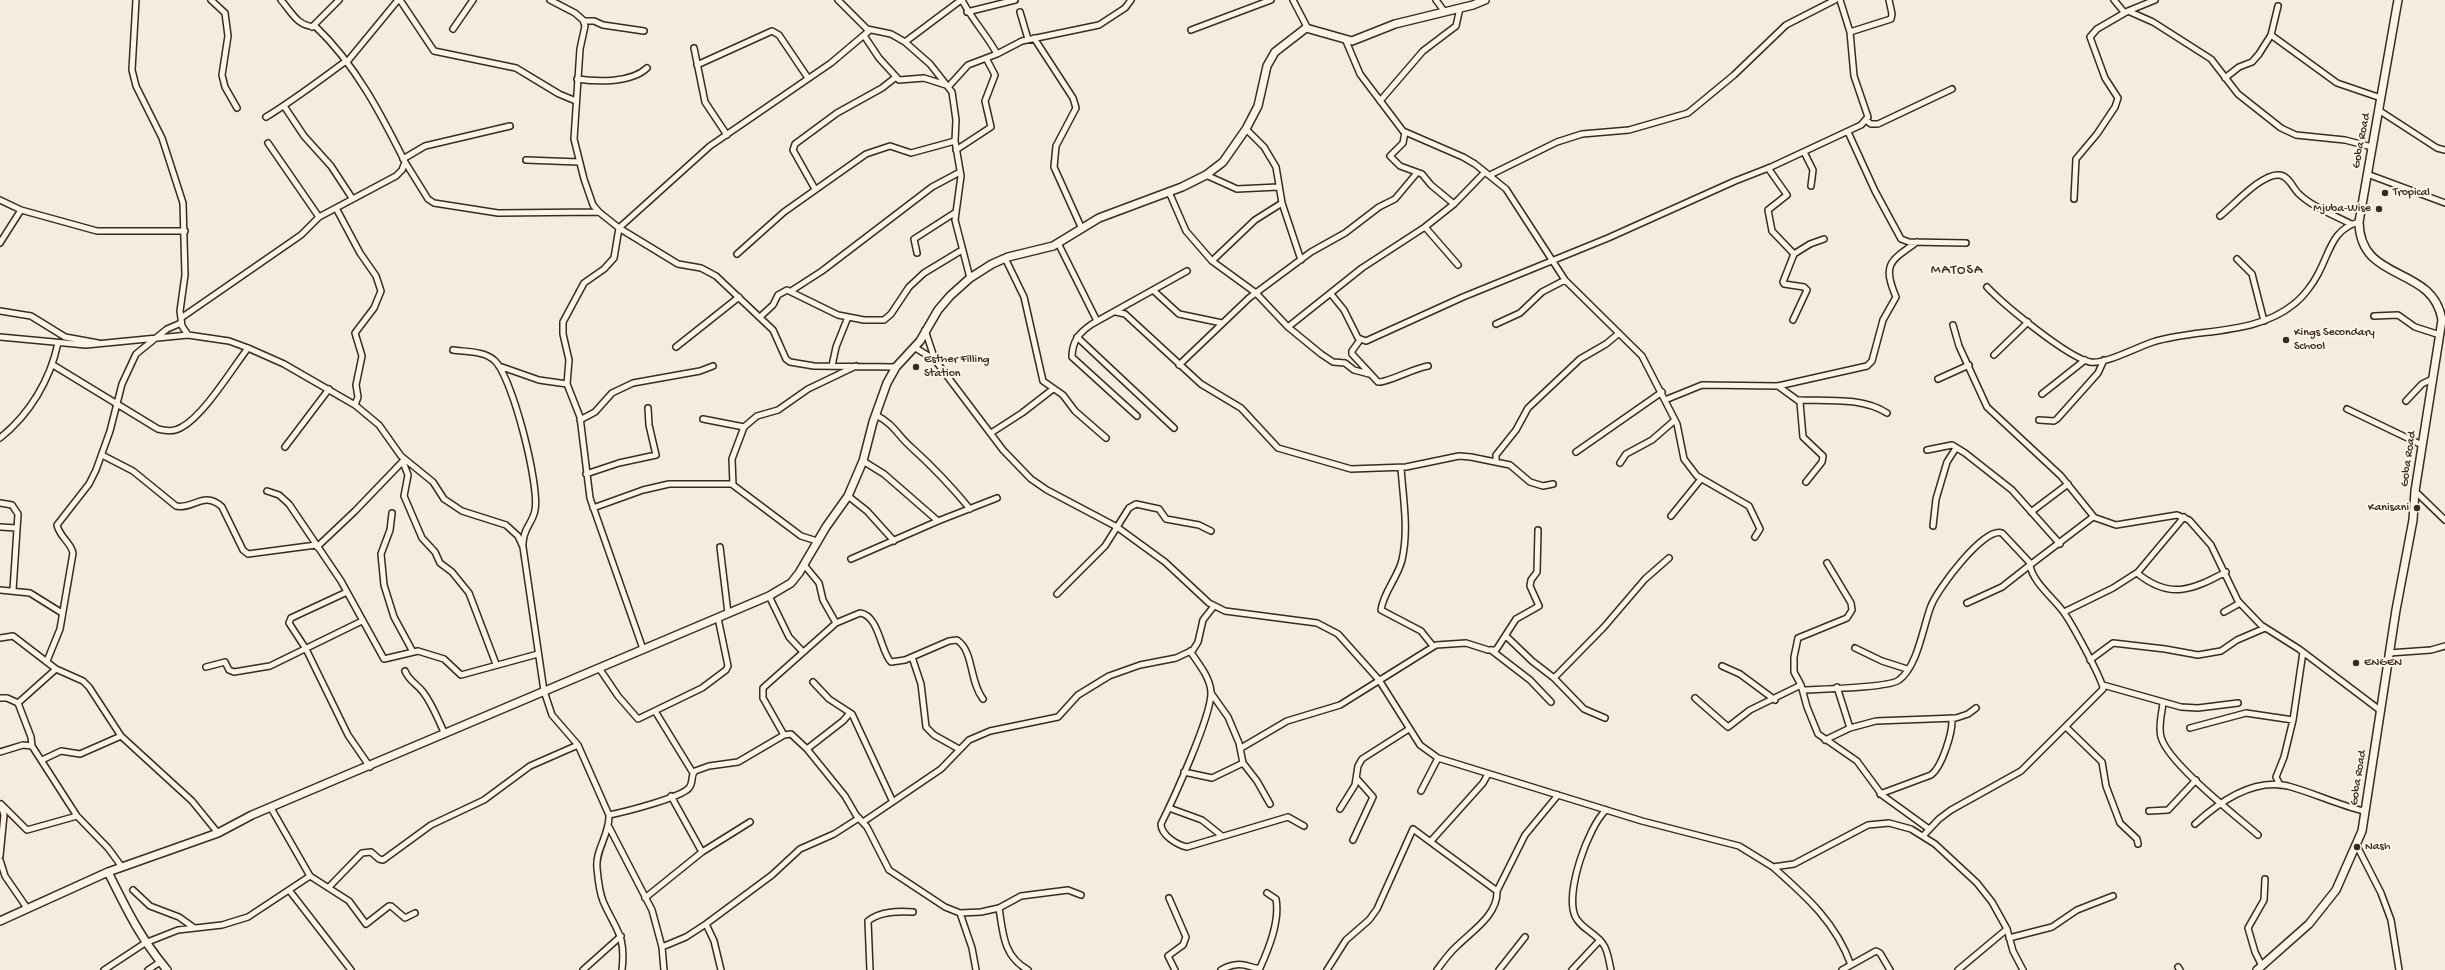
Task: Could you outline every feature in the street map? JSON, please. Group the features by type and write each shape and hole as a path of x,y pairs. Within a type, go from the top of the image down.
{"street":[{"path":"136,0 132,70 136,86 162,138 183,203 185,231 185,275 182,292 181,320 188,335"},
{"path":"211,0 224,13 228,36 222,75 225,87 237,108"},
{"path":"281,0 307,28 312,27 319,30 346,61 366,91 404,160 428,199 434,203 498,213 599,212"},
{"path":"312,27 339,0"},
{"path":"266,117 284,106 346,61 399,0 434,51 516,68 559,94 576,101"},
{"path":"453,29 473,0"},
{"path":"550,0 559,2 575,13 584,22"},
{"path":"838,0 861,25 870,30 887,33 905,42 930,64 949,86 955,103 955,141 960,172 956,223 970,278"},
{"path":"905,42 961,0 967,12 985,34 997,54"},
{"path":"967,12 1015,0"},
{"path":"949,86 967,66 1031,39 1099,25 1125,8 1132,0"},
{"path":"1191,30 1271,0"},
{"path":"1293,0 1307,28 1346,41 1359,39 1395,24 1460,8 1485,0"},
{"path":"1436,0 1444,11"},
{"path":"1490,176 1557,142 1582,134 1628,130 1688,113 1723,85 1786,25 1834,0"},
{"path":"1360,340 1366,341 1380,336 1463,297 1552,261 1768,168 1848,132 1866,121 1868,114 1854,76 1850,32 1840,0"},
{"path":"1850,32 1890,19 1892,14 1889,0"},
{"path":"2114,0 2126,12 2153,22 2211,59 2225,78 2250,106 2288,132 2296,135 2345,140 2372,147"},
{"path":"2074,199 2076,158 2097,134 2115,107 2118,98 2105,78 2090,37 2097,29 2126,12 2155,0"},
{"name":"Goba Road","path":"2260,968 2279,953 2318,913 2336,890 2357,846 2363,824 2389,653 2413,520 2415,491 2432,379 2444,319 2439,306 2428,292 2418,284 2376,261 2369,254 2359,237 2359,222 2380,111 2398,0"},
{"path":"2225,78 2239,67 2253,62 2271,35 2278,6"},
{"path":"1380,101 1423,51 1456,26 1460,8"},
{"path":"1020,12 1031,39 1073,98 1076,108 1056,146 1054,167 1082,229"},
{"path":"584,22 594,21 603,25 644,31"},
{"path":"584,22 577,79 574,139 579,162 593,205 599,212 619,228 678,264 708,270 739,296 775,332 787,360 801,364 832,366 896,366"},
{"path":"0,921 108,872 218,832 544,691 769,596 791,583 805,566 817,541 848,496 863,461 887,383 896,366 914,347 938,310 970,278 1005,258 1058,243 1082,229 1095,219 1169,192 1206,175 1223,162 1246,129 1258,106 1267,66 1272,56 1286,42 1307,28"},
{"path":"643,649 593,508 586,474 580,420 567,384 569,360 563,334 563,322 584,283 604,269 614,258 619,228 701,154 864,37 870,30"},
{"path":"697,65 772,31 779,35 808,78"},
{"path":"2271,35 2337,82 2381,98"},
{"path":"864,37 896,77 906,81 926,78 949,86"},
{"path":"1346,41 1360,74 1405,132 1463,157 1490,176 1515,200 1565,280 1602,314 1618,334 1644,359 1675,420 1684,459 1690,470 1701,479 1750,507 1760,529 1755,537"},
{"path":"694,48 707,105 727,135"},
{"path":"956,150 991,127 985,101 994,75 986,58"},
{"path":"577,79 594,80 632,78 639,75 647,68"},
{"path":"815,189 793,150 794,144 837,113 878,91 896,77"},
{"path":"1866,121 1871,124 1878,124 1952,89"},
{"path":"284,106 304,136 331,166 352,198"},
{"path":"2380,111 2438,148 2445,150"},
{"path":"47,661 57,639 73,553 70,546 59,534 57,525 89,484 102,455 122,384 136,354 159,337 167,329 301,236 319,216 396,176 402,170 404,160 425,146 510,126"},
{"path":"1246,129 1264,147 1275,164 1282,203 1300,260"},
{"path":"1405,132 1403,143 1391,158 1397,165 1416,174 1422,174 1431,185 1454,204"},
{"path":"1848,132 1874,191 1899,238 1904,242 1966,243"},
{"path":"737,254 771,223 815,189 858,159 882,148 892,146 901,151 911,153 955,141"},
{"path":"268,143 319,216"},
{"path":"1804,152 1813,170 1811,186"},
{"path":"526,160 579,162"},
{"path":"1768,168 1787,195 1768,210 1772,231 1794,254"},
{"path":"791,291 822,271 932,187 960,172"},
{"path":"1288,327 1362,268 1425,227 1454,204 1485,172"},
{"path":"1179,365 1222,323 1256,293 1300,260 1345,233 1379,207 1395,200 1416,174"},
{"path":"2367,174 2445,203"},
{"path":"1206,175 1237,190 1278,187"},
{"path":"2220,216 2251,189 2267,178 2279,175 2285,177 2307,201 2351,224"},
{"path":"1169,192 1186,231 1212,261 1256,293 1288,327 1333,362 1345,363 1354,370 1369,374"},
{"path":"0,200 21,210 97,231 185,231"},
{"path":"1212,261 1255,220 1282,203"},
{"path":"336,208 360,253 376,276 382,291 374,308 355,333 362,356 356,385 358,397 355,405"},
{"path":"0,242 21,210"},
{"path":"917,253 914,239 956,212"},
{"path":"1987,287 2004,304 2056,343 2085,360 2091,362 2104,360 2153,342 2264,321 2276,317 2299,299 2318,275 2334,237 2351,224 2359,222"},
{"path":"1425,227 1458,265"},
{"path":"1793,320 1807,290 1804,287 1784,284 1783,282 1794,254 1810,244 1824,239"},
{"path":"1666,400 1706,385 1778,386 1858,370 1870,364 1883,320 1896,297 1890,284 1889,266 1894,259 1917,242"},
{"path":"1058,243 1097,321"},
{"path":"760,317 773,305 778,295 787,290 822,308 848,316 875,321 886,318 909,287 924,273 962,250"},
{"path":"1005,258 1024,297 1041,375 1045,384 1063,395 1075,411 1106,438"},
{"path":"2237,259 2252,274 2264,321"},
{"path":"1137,416 1072,357 1077,337 1080,332 1097,321 1187,272"},
{"path":"1496,324 1520,313 1542,292 1565,280"},
{"path":"1154,291 1179,314 1222,323"},
{"path":"1331,294 1344,310 1360,340"},
{"path":"676,347 739,296"},
{"path":"0,311 31,316 66,336 86,339 102,345"},
{"path":"1116,312 1125,314 1205,388 1241,408 1278,448 1351,469 1401,468 1465,456 1496,461 1511,466 1520,476 1530,482 1543,486 1553,484"},
{"path":"2374,316 2398,315 2415,327 2441,337"},
{"path":"832,366 837,344 848,316"},
{"path":"1994,355 2028,322"},
{"path":"1953,325 1988,407 2068,484 2094,517 2104,523 2116,525 2177,516 2184,517 2191,522 2206,538 2226,572 2240,604 2265,628 2303,652 2381,712"},
{"path":"925,330 935,360 1006,454 1039,485 1117,527 1165,562 1214,606 1225,611 1317,623 1328,628 1346,642 1379,680 1422,748 1438,758 1581,801 1606,810 1738,846 1773,867 1812,901 1828,919 1846,950 1851,965"},
{"path":"1496,461 1496,455 1516,430 1528,408 1580,359 1606,344 1618,334"},
{"path":"0,337 58,344 102,345 159,337 188,335 229,341 284,364 355,405 379,425 403,461 408,475 404,496 422,538 435,552 440,563 452,572 466,587 481,620 496,664"},
{"path":"1077,337 1174,428"},
{"path":"1360,340 1352,353 1369,374 1377,381 1384,382 1410,370 1428,366"},
{"path":"0,438 28,408 40,391 53,365 58,344"},
{"path":"914,347 935,360"},
{"path":"53,365 158,429 168,431 183,427 201,409 248,348"},
{"path":"453,350 483,354 493,359 499,366 508,386 527,443 534,485 535,511 525,530 523,547 544,691 552,715 578,745 609,815 609,827 596,862 598,884 603,901 622,936 624,952 622,970"},
{"path":"2042,394 2085,360"},
{"path":"2039,420 2054,421 2057,419 2098,373 2104,360"},
{"path":"732,484 732,459 744,427 757,416 778,410 808,389 858,365"},
{"path":"1938,378 1969,365"},
{"path":"499,366 539,380 567,384"},
{"path":"580,420 593,414 612,393 633,383 700,371 713,366"},
{"path":"2406,402 2422,384 2432,379"},
{"path":"1778,386 1798,400 1861,403 1877,407 1888,413"},
{"path":"285,447 329,389"},
{"path":"991,433 1053,389"},
{"path":"1576,452 1662,392"},
{"path":"1798,400 1801,411 1803,437 1823,456 1819,466 1806,482"},
{"path":"586,474 620,463 656,455 656,448 648,426 648,408"},
{"path":"2347,409 2422,445"},
{"path":"876,415 894,426 906,442 932,465 970,509"},
{"path":"703,419 744,427"},
{"path":"1620,463 1626,454 1652,440 1675,420"},
{"path":"1927,450 1952,445 2012,490 2060,544"},
{"path":"1933,526 1936,499 1947,462 1956,448"},
{"path":"102,455 133,471 176,506 200,500 217,502 222,507 245,552 275,552 317,546 403,461"},
{"path":"403,461 433,482 444,499 462,511 508,526 518,536 523,547"},
{"path":"863,461 884,474 938,521"},
{"path":"1401,468 1401,493 1406,527 1402,559 1381,610 1421,631 1433,646"},
{"path":"1671,516 1701,479"},
{"path":"593,508 643,490 669,484 732,484 801,536 817,541"},
{"path":"2031,512 2068,484"},
{"path":"267,491 284,499 317,546 347,592 384,659 413,652 444,659 450,663 459,675 538,654"},
{"path":"2415,491 2445,520"},
{"path":"848,496 867,511 894,541"},
{"path":"851,559 938,521 997,498"},
{"path":"0,503 12,505 16,510 17,528 13,590"},
{"path":"1057,594 1105,546 1130,507 1140,504 1159,509 1166,519 1199,525 1211,531"},
{"path":"392,513 390,530 381,554 384,585 394,617 413,652"},
{"path":"1967,603 2002,588 2094,517"},
{"path":"2064,612 2113,588 2137,573 2184,517"},
{"path":"0,526 17,528"},
{"path":"1491,650 1499,646 1516,619 1539,606 1530,586 1531,580 1537,572 1538,530"},
{"path":"1695,698 1728,727 1750,710 1802,688 1892,683 1900,679 1921,643 1931,605 1939,590 1967,556 1988,536 1994,532 2002,533 2031,565 2034,574 2064,612 2103,685 2101,693 2017,774 1951,810 1923,836"},
{"path":"720,547 728,613"},
{"path":"1554,678 1604,627 1645,579 1669,558"},
{"path":"1827,563 1851,603 1852,610 1846,618 1798,638 1794,670 1802,688 1816,731 1825,740 1859,763 1880,794 1929,829"},
{"path":"805,566 819,583 823,600 836,623"},
{"path":"2137,573 2149,583 2180,591 2190,589 2226,572"},
{"path":"0,590 13,590 30,593 62,613"},
{"path":"347,592 314,606 289,620 306,649 348,735 370,767"},
{"path":"769,596 788,637 803,652"},
{"path":"2224,612 2240,604"},
{"path":"662,947 681,939 706,924 772,875 800,849 861,820 941,769 958,749 969,740 986,732 1058,717 1078,695 1109,676 1144,664 1176,658 1190,651 1198,642 1203,620 1214,606"},
{"path":"784,735 769,712 762,691 769,681 836,623 862,613 875,628 890,661 893,662 912,657 949,641 957,640 966,648 973,682 983,699"},
{"path":"598,668 637,719 702,688 726,670 728,666 718,618"},
{"path":"206,667 223,662 226,663 231,672 259,669 306,649 330,635 362,621"},
{"path":"2090,660 2113,643 2165,649 2190,655 2205,654 2221,651 2237,640 2265,628"},
{"path":"0,638 13,636 56,669 83,681 90,687 121,736 192,801 218,832"},
{"path":"1506,636 1532,661 1554,678 1584,709 1605,718"},
{"path":"1240,748 1282,724 1317,710 1337,707 1433,646 1466,643 1491,650 1530,680 1551,702"},
{"path":"2389,653 2431,650 2445,646"},
{"path":"1855,648 1882,661 1907,669"},
{"path":"1190,651 1206,676 1211,693 1228,717 1240,748 1243,763 1258,781 1270,804"},
{"path":"2280,785 2276,777 2284,757 2292,720 2303,652"},
{"path":"912,657 921,684 926,727 934,735 958,749"},
{"path":"1722,666 1740,674 1774,700"},
{"path":"18,703 56,669"},
{"path":"405,671 408,679 418,686 429,701 445,734"},
{"path":"813,682 829,699 850,713 869,746 892,800"},
{"path":"2103,685 2163,703 2191,708 2238,703"},
{"path":"1837,687 1850,728"},
{"path":"1211,693 1206,715 1161,827 1166,835 1183,846 1196,845 1222,836 1288,818 1304,826"},
{"path":"0,698 7,698 18,703 31,737 32,746 77,816 104,844 122,867"},
{"path":"2163,703 2160,730 2162,739 2168,750 2220,804 2258,835"},
{"path":"1825,740 1850,728 1880,720 1952,718 1964,715 1976,708"},
{"path":"609,815 635,809 671,796 688,789 692,781 693,773 655,711"},
{"path":"807,749 843,721 850,713"},
{"path":"2190,728 2246,713 2292,720"},
{"path":"1880,794 1931,775 1937,770 1951,731 1952,718"},
{"path":"2066,727 2102,762 2106,786 2120,823 2137,840 2138,844"},
{"path":"1340,809 1357,779 1358,766 1362,759 1409,729"},
{"path":"693,773 710,766 738,762 784,735 793,734 845,796 861,820 889,870 945,907 960,913 981,912 999,908 1021,896 1068,890 1081,895"},
{"path":"42,760 61,751 80,754 121,736"},
{"path":"0,752 23,745 32,746"},
{"path":"328,887 362,854 371,852 379,859 383,860 431,826 484,800 530,766 578,745"},
{"path":"1422,790 1438,758"},
{"path":"1184,772 1212,778 1243,763"},
{"path":"1431,841 1482,783 1488,774"},
{"path":"1353,840 1372,797 1357,779"},
{"path":"2149,812 2168,810 2196,780"},
{"path":"2195,824 2230,797 2254,788 2280,785 2364,811"},
{"path":"1437,970 1458,945 1482,924 1495,903 1497,891 1526,835 1558,795"},
{"path":"671,796 702,852"},
{"path":"0,802 27,830 77,816"},
{"path":"0,802 4,815 0,856"},
{"path":"271,808 310,876 349,901 366,924 389,906 394,907 404,918 415,913"},
{"path":"1169,808 1202,820 1222,836"},
{"path":"1606,810 1597,821 1582,859 1571,895 1576,918 1605,946 1611,970"},
{"path":"645,898 702,852 750,822"},
{"path":"1773,867 1794,864 1872,824 1889,823 1923,836 1977,883 1992,902 2006,929 2023,970"},
{"path":"609,827 652,910 662,947 664,970"},
{"path":"1327,970 1346,940 1369,920 1377,909 1412,829 1431,841 1497,891"},
{"path":"2357,846 2376,882 2391,920 2399,970"},
{"path":"0,860 5,876 27,908"},
{"path":"108,872 128,916 145,943 167,970"},
{"path":"106,969 145,943 178,930 193,926 222,925 248,917 310,876"},
{"path":"2260,968 2248,928 2264,900 2265,879"},
{"path":"133,890 150,906 179,917 193,926"},
{"path":"289,890 351,970"},
{"path":"1221,970 1231,964 1240,964 1257,969 1260,968 1271,940 1276,914 1276,900 1267,893"},
{"path":"2009,938 2052,927 2077,910 2113,896"},
{"path":"1169,898 1186,937 1183,945 1168,956 1175,970"},
{"path":"999,908 1002,932 1009,954 1028,970"},
{"path":"870,970 868,921 874,917 895,911 913,912"},
{"path":"960,913 972,948 976,970"},
{"path":"706,924 714,941 721,970"},
{"path":"1958,970 2006,929"},
{"path":"583,970 622,936"},
{"path":"1499,970 1525,936"},
{"path":"1572,970 1600,940"},
{"path":"1842,970 1876,951 1880,953 1890,970"},
{"path":"148,970 160,962"}],"place":[{"name":"Tropical","path":"2385,193"},
{"name":"Mjuba-Wise","path":"2379,209"},
{"name":"Kings Secondary School","path":"2286,340"},
{"name":"Esther Filling Station","path":"916,367"},
{"name":"Kanisani","path":"2417,508"},
{"name":"ENGEN","path":"2356,663"},
{"name":"Nash","path":"2357,847"}],"district":[{"name":"MATOSA","path":"1957,271"}]}
